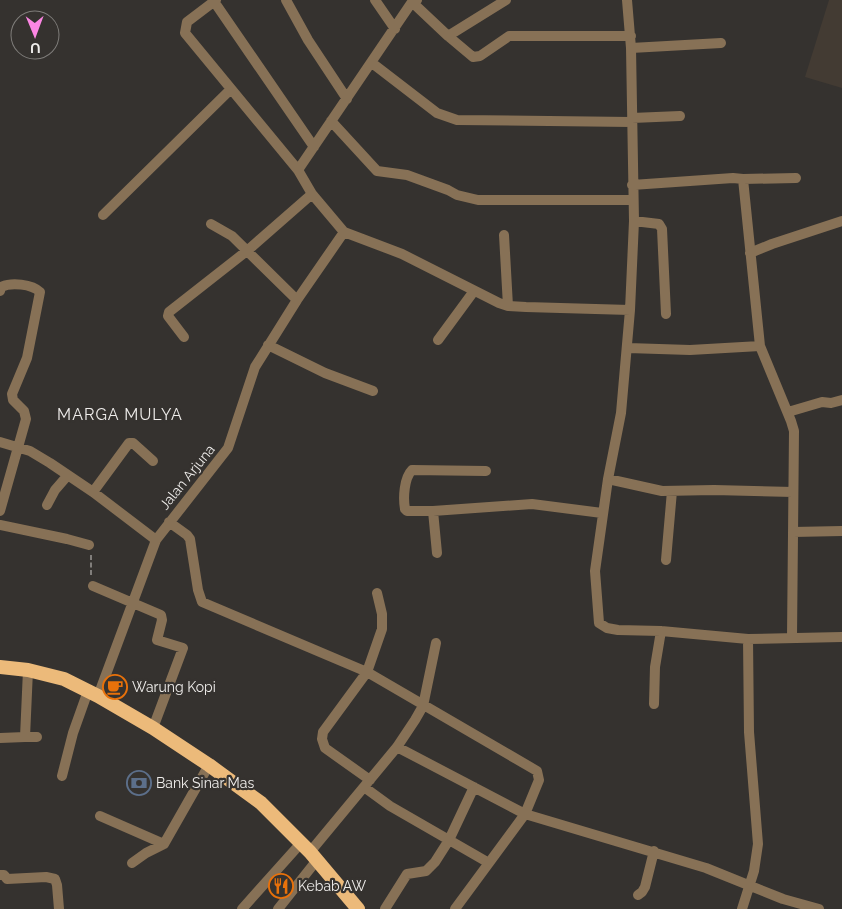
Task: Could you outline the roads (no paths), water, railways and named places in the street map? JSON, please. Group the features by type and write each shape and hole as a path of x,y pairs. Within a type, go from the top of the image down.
{"highway":[{"path":"0,667 28,670 64,679 153,728 209,764 260,803 310,852 357,909"}],"street":[{"path":"314,147 214,0 186,22 184,30 230,90 298,170 312,194 344,232 402,254 474,291 508,306 630,310"},
{"path":"286,0 308,40 347,99"},
{"path":"375,0 395,29"},
{"path":"448,36 506,0"},
{"path":"627,0 631,36 632,200 634,220 630,310 621,413 602,513 595,571 599,623 607,628 618,630 661,631 748,638 842,637"},
{"path":"298,170 415,1 448,36 469,54 476,57 509,36 631,36"},
{"path":"631,48 721,43"},
{"path":"372,62 437,113 458,120 632,120 680,116"},
{"path":"103,215 230,90"},
{"path":"331,121 377,171 407,175 468,198 632,200"},
{"path":"632,186 733,178 796,178"},
{"path":"743,179 760,346 794,431 792,638"},
{"path":"184,337 168,316 168,312 248,250 312,194"},
{"path":"634,220 659,224 662,229 666,314"},
{"path":"750,253 842,221"},
{"path":"211,224 232,236 248,250 297,300"},
{"name":"Jalan Arjuna","path":"62,776 73,734 93,694 156,540 168,522 228,448 254,367 344,232"},
{"path":"504,235 508,306"},
{"path":"0,291 1,286 8,284 30,286 40,292 27,358 12,394 13,400 26,415 19,447 0,511"},
{"path":"438,340 474,291"},
{"path":"268,344 325,373 373,391"},
{"path":"628,348 690,350 760,346"},
{"path":"788,412 822,402 831,403 842,400"},
{"path":"0,442 19,447 39,456 93,492 156,540"},
{"path":"93,492 129,443 132,443 154,461"},
{"path":"486,471 412,470 408,474 404,502 405,509 407,511 433,511 532,504 602,513"},
{"path":"47,505 54,490 68,475"},
{"path":"608,479 649,489 672,491 793,492"},
{"path":"666,560 672,491"},
{"path":"433,511 437,553"},
{"path":"168,522 190,538 198,590 202,602 367,672 537,771 539,780 525,814 454,909"},
{"path":"0,525 67,538 90,545"},
{"path":"793,532 842,531"},
{"path":"93,586 162,617 157,640 183,648 153,728"},
{"path":"377,593 382,614 382,629 367,672 323,732 322,739 325,748 390,806 489,863"},
{"path":"654,704 656,667 661,631"},
{"path":"742,909 754,871 758,844 749,732 748,638"},
{"path":"242,909 310,852 397,747 423,706 436,644"},
{"path":"25,737 28,670"},
{"path":"0,738 37,737"},
{"path":"397,747 525,814 654,851 706,868 783,899 819,909"},
{"path":"132,863 164,844 209,764"},
{"path":"385,909 407,874 430,869 449,840 474,787"},
{"path":"100,816 164,844"},
{"path":"638,895 645,887 654,851"},
{"path":"278,909 310,852"},
{"path":"0,875 4,875 7,879 46,877 55,879 59,909"}],"place":[{"name":"Warung Kopi","path":"115,687"},
{"name":"Bank Sinar Mas","path":"139,783"},
{"name":"Kebab AW","path":"281,886"}],"district":[{"name":"MARGA MULYA","path":"120,414"}]}
